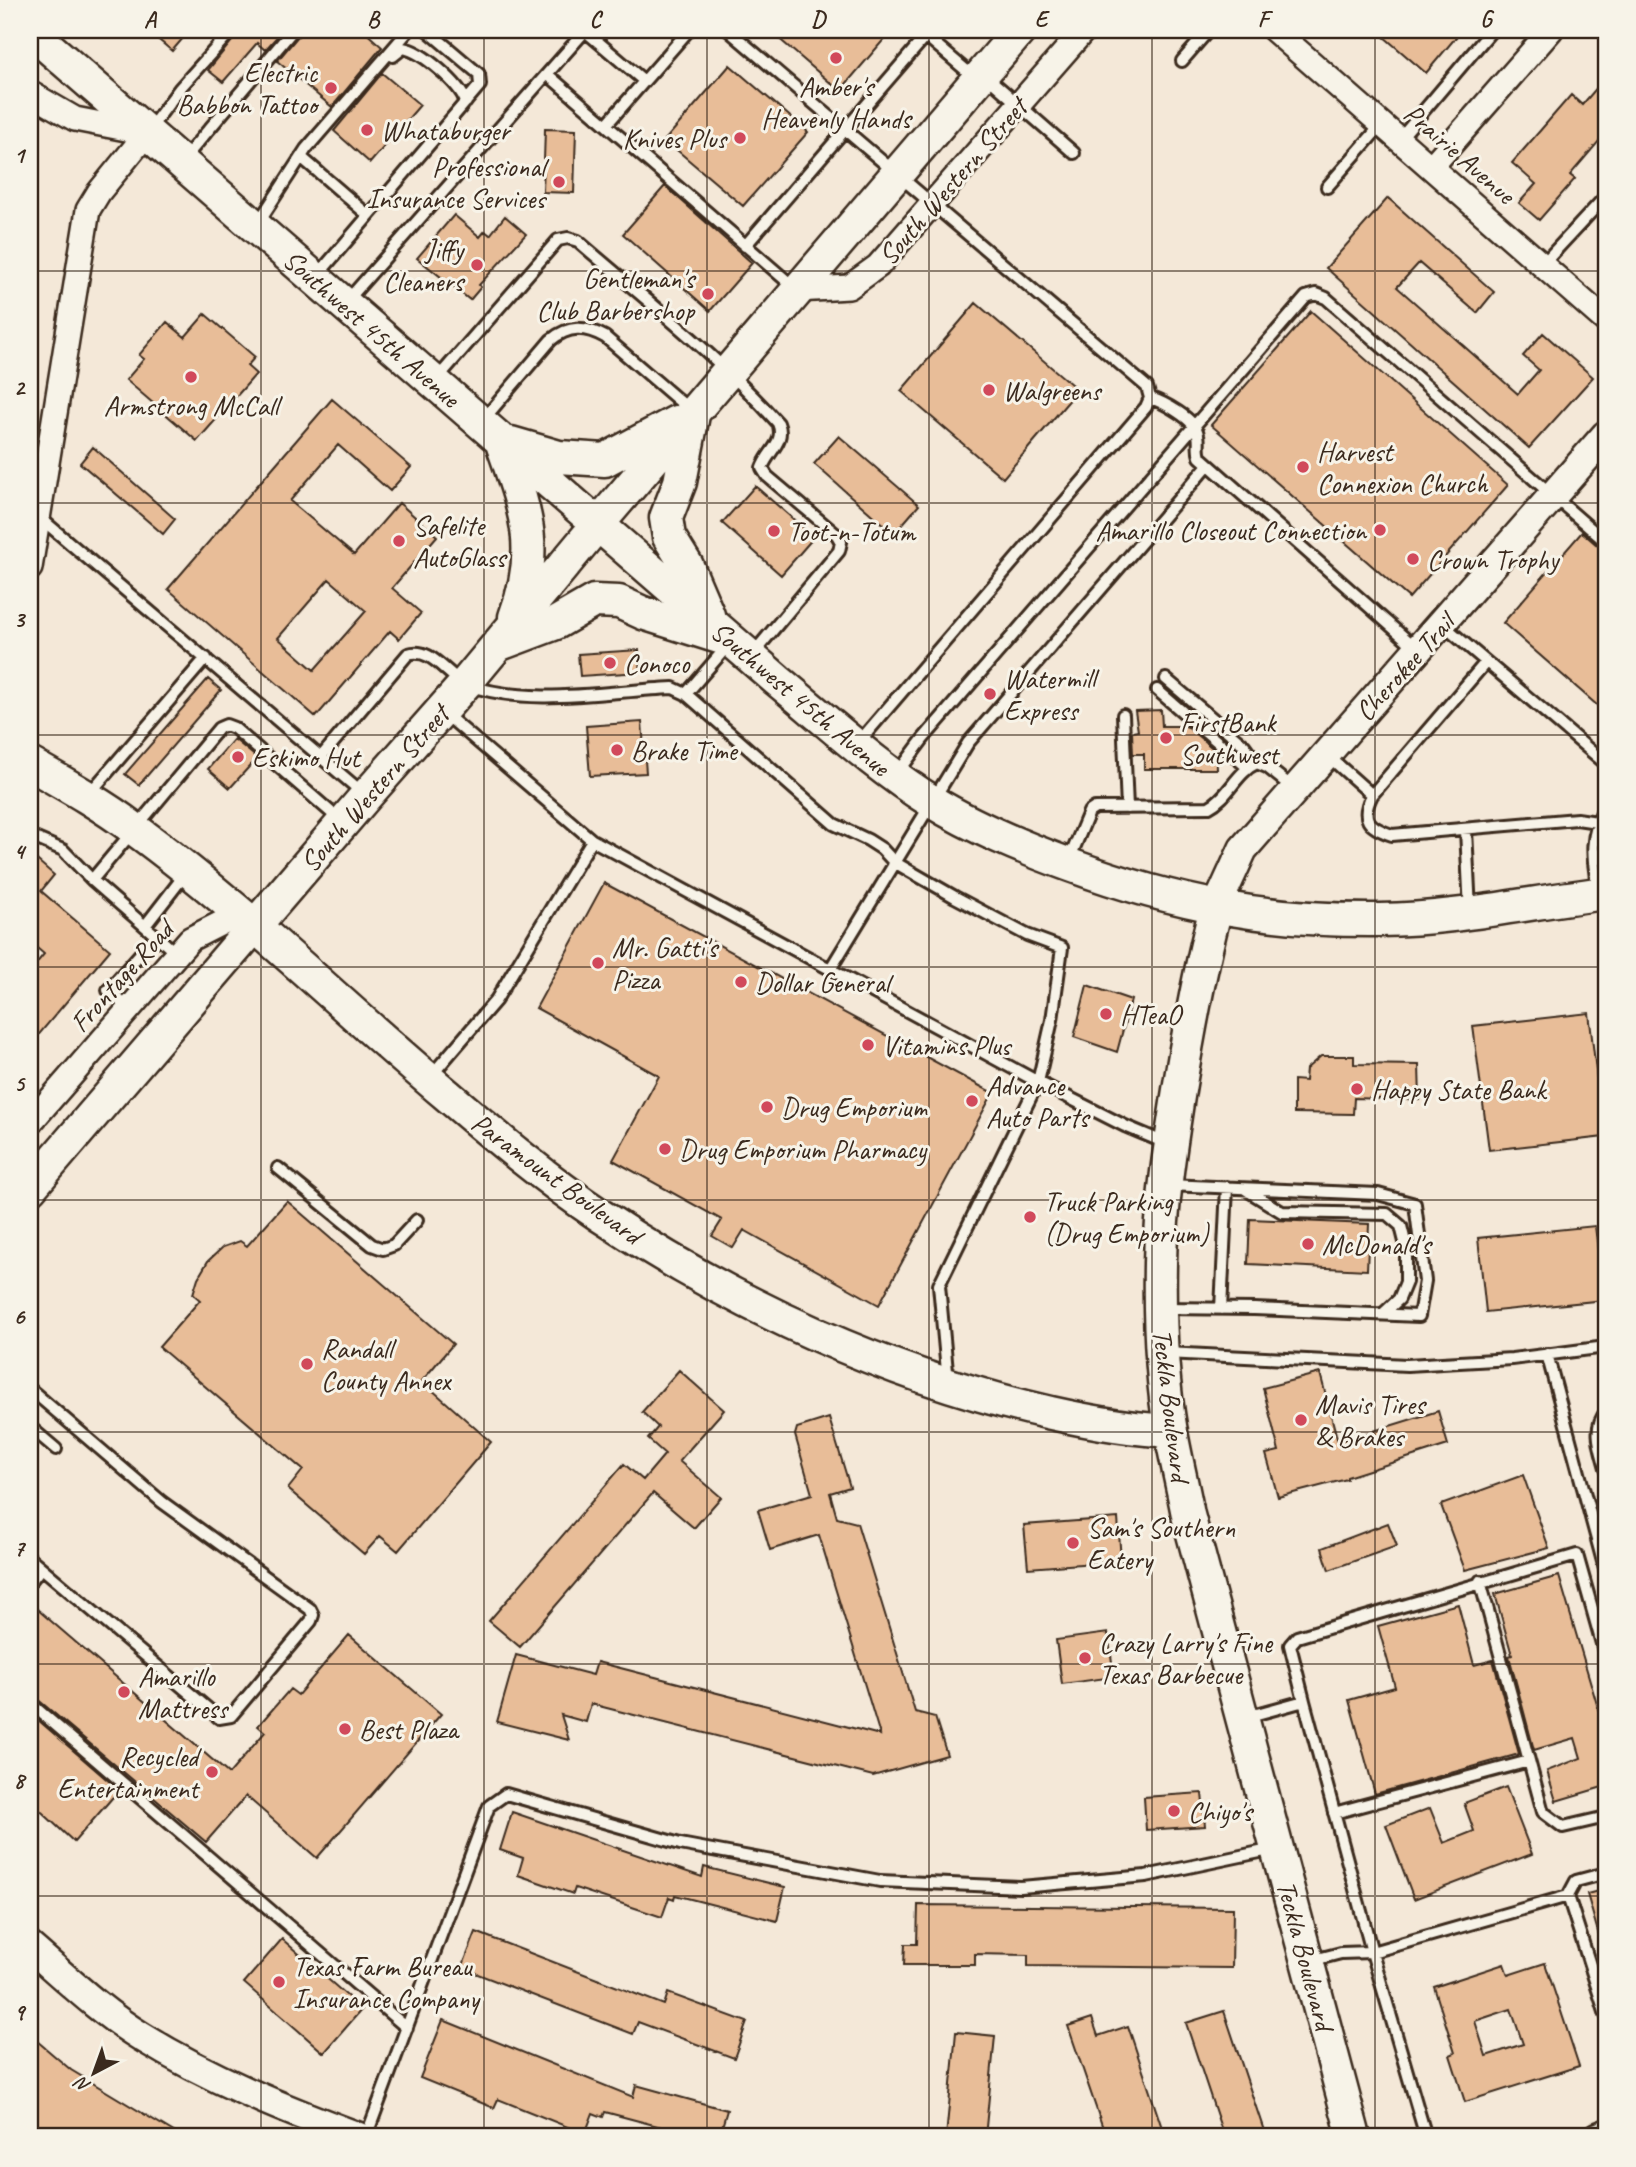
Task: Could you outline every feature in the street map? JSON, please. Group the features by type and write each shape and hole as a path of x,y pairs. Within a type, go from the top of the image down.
{"main road":[{"name":"South Western Street","path":"30,1188 247,920 344,822 442,711 1020,30"},
{"name":"Southwest 45th Avenue","path":"30,31 732,640 895,777 932,801 1013,844 1109,879 1216,908 1291,918 1382,920 1470,914 1603,894"},
{"path":"490,431 559,457 605,460 693,413"},
{"path":"693,413 680,482 666,518 669,537 732,640"},
{"path":"490,431 523,506 530,550 524,593 503,639"},
{"path":"503,639 556,623 594,601 619,602 643,613 732,640"},
{"name":"Paramount Boulevard","path":"30,764 87,796 134,828 247,920 428,1079 550,1180 600,1216 666,1257 799,1326 879,1360 948,1385 1010,1404 1074,1418 1132,1429 1171,1431"},
{"name":"Teckla Boulevard","path":"1216,908 1204,951 1170,1146 1166,1185 1160,1265 1163,1353 1171,1431 1188,1516 1354,2137"}],"street":[{"name":"South Western Street","path":"797,290 849,287 878,266 1084,30"},
{"name":"Prairie Avenue","path":"1273,30 1606,321"},
{"path":"1431,167 1551,30"},
{"name":"Southwest 45th Avenue","path":"30,93 75,119 147,133"},
{"path":"30,568 88,210 99,192 147,133"},
{"name":"Cherokee Trail","path":"1216,908 1243,849 1606,435"},
{"name":"Frontage Road","path":"30,1123 190,939 247,920"},
{"path":"30,1947 85,1995 141,2036 226,2084 324,2131 359,2137"},
{"path":"1598,2137 1606,2134"}],"lane":[{"path":"147,133 180,88 232,30"},
{"path":"181,162 293,30"},
{"path":"255,226 317,136 409,30"},
{"path":"315,278 480,85 479,74 427,30"},
{"path":"345,304 585,30 644,81"},
{"path":"606,125 689,30"},
{"path":"728,30 1147,387 1150,398 1146,407 856,745"},
{"path":"1182,61 1209,30"},
{"path":"1399,139 1492,30"},
{"path":"746,246 929,33 1074,153"},
{"path":"317,136 328,131 403,48 414,50 454,84 463,93 466,102"},
{"path":"547,74 797,290"},
{"path":"1327,187 1382,124"},
{"path":"301,157 368,215"},
{"path":"1543,264 1606,196"},
{"path":"435,382 558,240 568,238 578,241 728,372 778,423 782,432 779,442 762,468 767,476 837,535 841,542 839,551 732,640 686,694"},
{"path":"895,777 923,739 1306,297 1316,294 1326,298 1606,542"},
{"path":"490,431 551,340 562,332 577,328 592,330 605,337 693,413"},
{"path":"1150,398 1168,404 1193,426 1198,435 1200,457 1208,465 1419,650"},
{"path":"831,968 968,743 1208,465"},
{"path":"38,516 366,796"},
{"path":"1442,624 1606,764"},
{"path":"321,757 408,654 417,651 426,654 465,684 514,695 544,697 673,688 686,694 834,824 882,849 894,862 1027,936 1062,948 1052,1020 1038,1082 939,1285 948,1385"},
{"path":"87,796 206,658"},
{"path":"1486,662 1372,795 1366,807 1368,821 1377,830 1392,835 1577,819 1597,822"},
{"path":"1166,679 1244,745 1252,765"},
{"path":"1157,690 1252,765 1267,767 1295,790"},
{"path":"442,711 592,839 1038,1082 1170,1146"},
{"path":"1123,715 1127,808"},
{"path":"92,880 219,728 226,725 234,728 344,822"},
{"path":"1326,754 1372,795"},
{"path":"1067,864 1089,812 1095,808 1209,807 1220,802 1252,765"},
{"path":"1603,894 1594,863 1592,841 1606,803"},
{"path":"1466,830 1470,914"},
{"path":"30,836 63,850 92,880 177,954"},
{"path":"428,1079 496,1000 592,839"},
{"path":"1594,863 1606,848"},
{"path":"145,926 188,871"},
{"path":"129,1009 108,990 156,936"},
{"path":"278,1168 372,1245 383,1249 394,1245 417,1220"},
{"path":"1161,1308 1419,1316 1425,1281 1416,1204 1378,1194 1166,1185"},
{"path":"1221,1308 1227,1188"},
{"path":"1243,1188 1282,1212 1387,1214 1401,1226 1406,1246 1405,1282 1399,1299 1384,1313"},
{"path":"1163,1353 1406,1365 1512,1359 1606,1347"},
{"path":"1547,1354 1606,1573"},
{"path":"30,1389 162,1502 310,1609 313,1615 311,1621 231,1716 219,1718 30,1558"},
{"path":"1606,1412 1602,1417 1598,1436 1606,1468"},
{"path":"30,1427 55,1449"},
{"path":"1426,2137 1372,1952 1290,1645 1297,1637 1480,1581 1577,1555 1606,1658"},
{"path":"30,1582 41,1568"},
{"path":"1480,1581 1543,1812 1563,1827 1606,1817"},
{"path":"1242,1718 1304,1701"},
{"path":"30,1703 407,2028"},
{"path":"1334,1813 1528,1761"},
{"path":"366,2137 489,1806 506,1794 680,1844 880,1881 1021,1887 1049,1885 1146,1876 1277,1848"},
{"path":"1606,1873 1576,1881 1568,1896 1606,2015"},
{"path":"1307,1962 1341,1953 1372,1952 1568,1896"}],"building":[{"path":"147,30 190,30 172,51"},
{"path":"241,30 283,30 265,50 257,43 223,82 208,70"},
{"path":"301,30 363,30 382,47 332,107 277,61"},
{"path":"769,30 892,30 840,91"},
{"path":"1376,30 1462,30 1426,73"},
{"path":"730,65 808,132 743,206 665,140"},
{"path":"382,73 420,105 370,163 334,131"},
{"path":"1606,77 1606,133 1570,175 1575,179 1539,220 1519,203 1536,184 1512,163 1571,95 1582,105"},
{"path":"545,129 576,130 574,193 543,192"},
{"path":"665,186 752,263 710,311 623,234"},
{"path":"1388,198 1494,292 1477,313 1419,263 1397,287 1518,394 1539,370 1523,356 1543,333 1593,377 1529,448 1326,268"},
{"path":"454,215 480,237 485,231 490,235 505,216 526,234 479,285 481,287 470,300 417,258"},
{"name":"Walgreens","path":"976,303 1078,390 1003,478 901,391"},
{"path":"1311,311 1508,485 1409,598 1211,425"},
{"name":"Armstrong McCall","path":"205,314 255,357 247,366 256,374 197,441 126,380 144,359 139,355 167,322 185,337"},
{"path":"332,399 411,467 390,491 338,445 290,501 354,555 399,503 437,536 392,588 421,613 399,639 390,631 316,717 168,589","holes":["329,579 366,611 314,670 278,638"]},
{"path":"839,436 919,505 894,534 814,464"},
{"path":"93,447 175,519 163,534 80,463"},
{"path":"755,486 814,537 781,575 722,523"},
{"path":"1582,532 1606,553 1606,713 1503,623"},
{"name":"Conoco","path":"639,650 641,672 580,676 578,654"},
{"path":"208,679 221,690 139,785 125,774"},
{"name":"FirstBank Southwest","path":"1161,710 1162,726 1186,726 1216,751 1217,769 1144,769 1144,754 1133,754 1132,732 1138,731 1135,711"},
{"path":"642,722 646,773 590,776 586,726"},
{"name":"Eskimo Hut","path":"234,739 257,758 230,788 208,769"},
{"path":"30,854 54,875 41,891 110,950 30,1045 30,971 44,954 30,942"},
{"path":"604,883 993,1093 879,1305 744,1230 733,1248 712,1236 722,1220 613,1160 659,1076 536,1008"},
{"path":"1087,985 1131,1000 1117,1052 1074,1037"},
{"path":"1589,1013 1604,1137 1489,1150 1473,1026"},
{"name":"Happy State Bank","path":"1321,1056 1354,1056 1354,1064 1419,1065 1420,1100 1354,1098 1353,1114 1294,1113 1294,1080 1305,1081 1306,1069"},
{"name":"Randall County Annex","path":"287,1201 453,1344 422,1381 491,1442 398,1551 380,1536 364,1554 288,1489 303,1470 159,1347 200,1300 193,1294 208,1261 223,1247 240,1241 247,1246"},
{"name":"McDonald's","path":"1250,1219 1369,1224 1367,1270 1248,1264"},
{"path":"1595,1226 1604,1300 1486,1312 1478,1238"},
{"path":"679,1370 724,1410 679,1461 721,1497 694,1528 653,1493 520,1647 489,1621 624,1464 643,1480 665,1454 648,1439 658,1427 642,1412"},
{"name":"Mavis Tires & Brakes","path":"1320,1373 1338,1442 1438,1411 1448,1445 1347,1479 1278,1497 1266,1454 1279,1451 1263,1388"},
{"path":"829,1418 850,1487 830,1493 837,1518 857,1523 915,1712 935,1717 947,1755 873,1776 591,1704 586,1722 561,1715 569,1740 497,1722 516,1655 593,1675 597,1662 880,1735 819,1535 770,1550 758,1510 812,1494 795,1435 797,1428"},
{"path":"1523,1475 1549,1548 1465,1570 1441,1505"},
{"name":"Sam's Southern Eatery","path":"1118,1518 1121,1561 1028,1568 1024,1525"},
{"path":"1388,1523 1397,1546 1329,1570 1322,1548"},
{"path":"1559,1576 1606,1735 1606,1786 1556,1801 1547,1771 1581,1758 1575,1738 1534,1750 1495,1594"},
{"name":"Best Plaza","path":"30,1603 229,1774 265,1732 258,1726 290,1689 298,1695 349,1635 441,1714 317,1858 246,1796 206,1842 30,1695"},
{"path":"1458,1604 1474,1665 1493,1660 1519,1754 1375,1794 1349,1700 1395,1687 1378,1626"},
{"name":"Crazy Larry's Fine Texas Barbecue","path":"1108,1633 1114,1677 1062,1684 1056,1640"},
{"path":"30,1713 119,1790 74,1842 30,1801"},
{"path":"1506,1787 1532,1854 1414,1899 1386,1825 1430,1808 1444,1843 1474,1831 1464,1803"},
{"name":"Chiyo's","path":"1202,1793 1205,1826 1146,1830 1144,1797"},
{"path":"512,1812 702,1877 704,1867 785,1887 777,1921 675,1895 674,1899 669,1897 662,1917 575,1888 573,1894 518,1875 523,1858 500,1850"},
{"path":"1606,1889 1606,1946 1602,1946 1587,1894"},
{"path":"918,1905 1233,1908 1232,1968 1028,1966 1028,1955 975,1954 975,1965 904,1965 905,1944 917,1944"},
{"path":"476,1932 664,2005 668,1993 747,2022 734,2058 638,2022 633,2034 462,1968"},
{"path":"282,1939 362,2009 324,2053 244,1983"},
{"path":"1545,1963 1579,2066 1465,2102 1450,2055 1455,2053 1434,1987 1504,1964 1508,1975","holes":["1511,2009 1523,2044 1486,2056 1475,2021"]},
{"path":"1224,2011 1266,2137 1224,2137 1186,2023"},
{"path":"1092,2018 1098,2036 1128,2026 1165,2137 1106,2137 1068,2026"},
{"path":"443,2020 633,2097 636,2085 727,2110 719,2137 699,2137 605,2112 603,2117 593,2113 585,2134 498,2099 494,2108 420,2078"},
{"path":"956,2032 995,2036 985,2137 946,2137"},
{"path":"30,2035 71,2070 182,2137 45,2137 30,2128"}],"place":[{"name":"Amber's Heavenly Hands","path":"836,58"},
{"name":"Electric Babbon Tattoo","path":"331,88"},
{"name":"Whataburger","path":"367,130"},
{"name":"Knives Plus","path":"740,138"},
{"name":"Professional Insurance Services","path":"559,182"},
{"name":"Jiffy Cleaners","path":"477,265"},
{"name":"Gentleman's Club Barbershop","path":"708,294"},
{"name":"Armstrong McCall","path":"191,377"},
{"name":"Walgreens","path":"989,390"},
{"name":"Harvest Connexion Church","path":"1303,467"},
{"name":"Amarillo Closeout Connection","path":"1380,530"},
{"name":"Toot-n-Totum","path":"774,531"},
{"name":"Safelite AutoGlass","path":"399,541"},
{"name":"Crown Trophy","path":"1413,559"},
{"name":"Conoco","path":"610,663"},
{"name":"Watermill Express","path":"990,694"},
{"name":"FirstBank Southwest","path":"1166,738"},
{"name":"Brake Time","path":"617,750"},
{"name":"Eskimo Hut","path":"238,757"},
{"name":"Mr. Gatti's Pizza","path":"598,963"},
{"name":"Dollar General","path":"741,982"},
{"name":"HTeaO","path":"1106,1014"},
{"name":"Vitamins Plus","path":"868,1045"},
{"name":"Happy State Bank","path":"1357,1089"},
{"name":"Advance Auto Parts","path":"972,1101"},
{"name":"Drug Emporium","path":"767,1107"},
{"name":"Drug Emporium Pharmacy","path":"665,1149"},
{"name":"Truck Parking (Drug Emporium)","path":"1030,1217"},
{"name":"McDonald's","path":"1308,1244"},
{"name":"Randall County Annex","path":"307,1364"},
{"name":"Mavis Tires & Brakes","path":"1301,1420"},
{"name":"Sam's Southern Eatery","path":"1073,1543"},
{"name":"Crazy Larry's Fine Texas Barbecue","path":"1085,1658"},
{"name":"Amarillo Mattress","path":"124,1692"},
{"name":"Best Plaza","path":"345,1729"},
{"name":"Recycled Entertainment","path":"212,1772"},
{"name":"Chiyo's","path":"1174,1811"},
{"name":"Texas Farm Bureau Insurance Company","path":"279,1982"}]}
